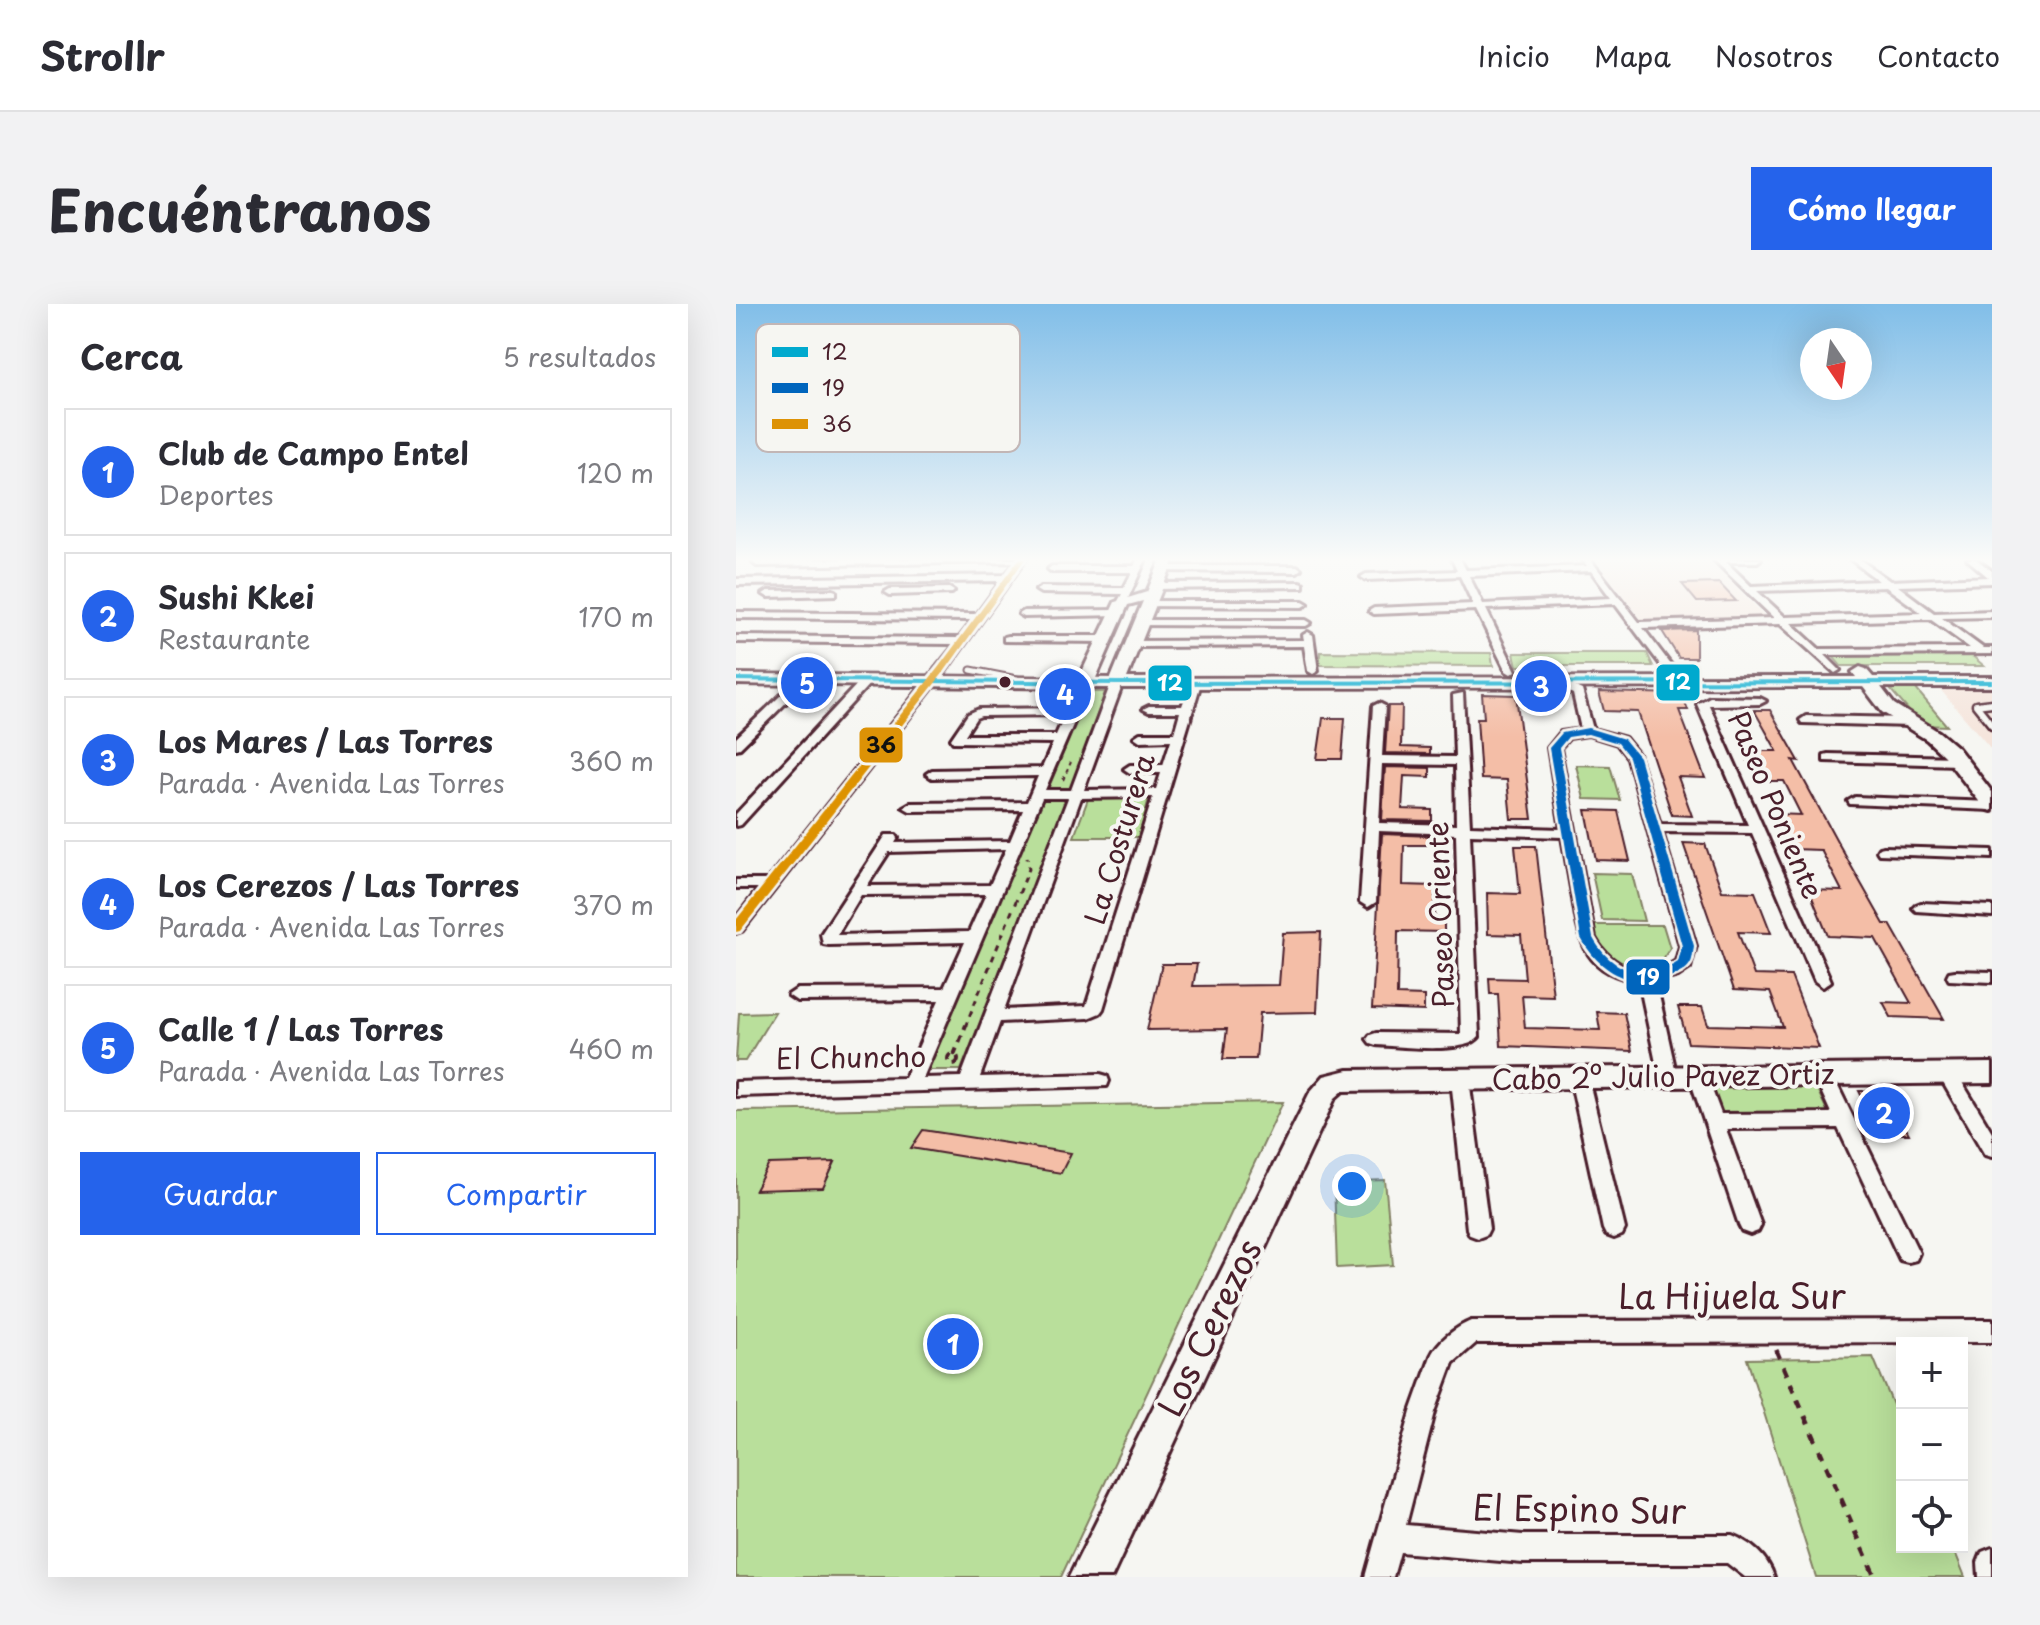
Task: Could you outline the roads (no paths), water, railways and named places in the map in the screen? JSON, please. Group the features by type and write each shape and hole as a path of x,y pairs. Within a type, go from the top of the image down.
{"main road":[{"path":"1087,677 1114,618"},
{"path":"1119,677 1142,618"},
{"path":"736,677 866,681 971,670 1087,677 1313,671 1594,682 1835,670 1863,676 1992,682"},
{"path":"1119,677 1195,683 1491,676 1511,671 1670,670 1696,676 1863,676 1992,670"},
{"path":"736,677 936,676 1030,682 1087,677"},
{"path":"1863,676 1883,704 1942,743 1992,806"},
{"name":"Cabo 2º Julio Pavez Ortiz","path":"1334,1083 1348,1080 1992,1073"},
{"name":"Los Cerezos","path":"1090,1577 1324,1092 1334,1083"}],"street":[{"path":"736,928 980,618"},
{"path":"1305,618 1313,671"},
{"path":"1485,618 1511,671"},
{"path":"1631,618 1670,670"},
{"path":"1780,618 1835,670"},
{"path":"1636,625 1873,618"},
{"path":"1936,618 1986,651 1992,660"},
{"path":"1140,623 1306,623"},
{"path":"736,639 962,641"},
{"path":"1008,639 1105,639"},
{"path":"1132,644 1309,643"},
{"path":"1816,652 1986,651"},
{"path":"911,1085 995,889 1021,847 1033,800 1087,677"},
{"path":"1100,1081 968,1083 1119,677"},
{"path":"736,745 803,680"},
{"path":"736,822 866,681"},
{"path":"1557,682 1578,692"},
{"path":"1578,692 1594,682"},
{"name":"La Costurera","path":"993,1016 1088,1012 1094,1009 1195,683"},
{"path":"1578,692 1588,731"},
{"name":"Paseo Oriente","path":"1376,1039 1462,1041 1470,1037 1459,695"},
{"name":"Paseo Poniente","path":"1760,701 1710,700 1703,703 1823,981"},
{"path":"1368,902 1379,706"},
{"path":"1149,709 1187,709"},
{"path":"1059,739 958,740 976,713 1071,711"},
{"path":"1806,720 1911,722"},
{"path":"1588,731 1610,736 1630,748 1654,828 1689,952 1679,969 1647,978 1614,968 1589,945 1554,748 1565,735 1588,731"},
{"path":"1140,737 1179,736"},
{"path":"1828,758 1958,761"},
{"path":"1376,760 1461,761"},
{"path":"1130,769 1168,769"},
{"path":"932,774 1045,772"},
{"path":"910,807 1033,800 1058,794 1161,793"},
{"path":"1855,801 1992,806"},
{"path":"1372,827 1569,833"},
{"path":"1654,828 1757,829"},
{"path":"974,937 832,941 829,934 888,843 1021,847"},
{"path":"1884,851 1992,854"},
{"path":"736,884 770,884"},
{"path":"857,891 995,889"},
{"path":"1921,908 1992,911"},
{"path":"1955,976 1992,977"},
{"path":"1647,978 1668,1077"},
{"path":"797,995 950,994"},
{"path":"1947,1074 1992,1149"},
{"path":"1823,1075 1908,1253"},
{"path":"1698,1076 1750,1225"},
{"path":"1579,1078 1614,1229"},
{"path":"1460,1079 1478,1229"},
{"name":"El Chuncho","path":"736,1089 968,1083"},
{"name":"Cabo 2º Julio Pavez Ortiz","path":"1714,1122 1845,1120"},
{"name":"La Hijuela Sur","path":"1390,1537 1423,1412 1443,1356 1471,1332 1992,1331"},
{"path":"1379,1577 1390,1537"},
{"name":"El Espino Sur","path":"1390,1537 1523,1549 1732,1549 1759,1573"},
{"path":"1992,1562 1992,1575"}],"lane":[{"path":"971,670 1030,682"},
{"path":"1992,703 1976,705 1992,725"}],"place":[{"name":"Calle 1 / Las Torres","path":"807,683"},
{"name":"Los Mares / Las Torres","path":"1541,686"},
{"name":"Los Cerezos / Las Torres","path":"1065,694"},
{"name":"Sushi Kkei","path":"1884,1113"},
{"name":"Club de Campo Entel","path":"953,1344"}]}
